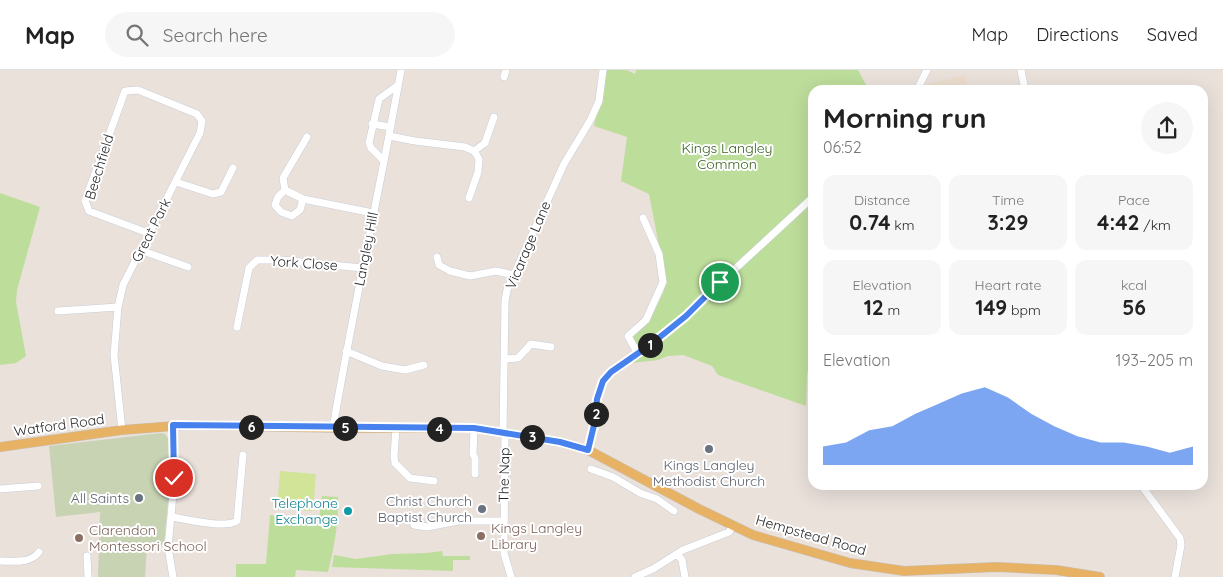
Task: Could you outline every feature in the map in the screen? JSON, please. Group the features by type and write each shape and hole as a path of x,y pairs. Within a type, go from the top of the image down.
{"main road":[{"name":"Watford Road","path":"0,448 122,430 173,425 333,428"},
{"name":"Hempstead Road","path":"333,428 474,428 560,442 588,450 698,509 753,535 850,563 904,570 997,567 1056,570 1100,577"}],"street":[{"name":"Langley Hill","path":"333,428 346,351 401,70"},
{"name":"Vicarage Lane","path":"504,432 505,301 514,275 564,164 591,119 599,101 603,70"},
{"path":"920,85 927,70"},
{"path":"1021,70 1024,85"},
{"path":"384,161 371,148 369,143 372,124 379,99 398,85"},
{"name":"Great Park","path":"122,430 114,355 118,306 123,285 200,133 202,121 197,114 138,90 124,91"},
{"name":"Beechfield","path":"124,91 85,201 89,211 148,234"},
{"path":"474,150 484,144 494,117"},
{"path":"372,124 391,128"},
{"path":"285,190 283,178 307,136"},
{"path":"389,136 474,150 479,159 478,172 469,198"},
{"path":"176,182 213,194 220,192 233,168"},
{"path":"285,190 304,199 373,213"},
{"path":"285,190 278,197 276,205 281,212 292,216 300,210 304,199"},
{"path":"588,450 595,421 597,399 603,381 611,372 638,354 686,316 709,292 808,202"},
{"path":"638,354 628,336 646,320 663,282 659,254 643,218"},
{"path":"140,250 188,267"},
{"path":"437,257 439,265 450,271 470,276 496,270 514,275"},
{"name":"York Close","path":"237,327 249,268 257,260 281,260 362,268"},
{"path":"58,311 118,306"},
{"path":"504,359 518,358 531,344 551,347"},
{"path":"346,351 382,366 405,370 424,366"},
{"path":"173,425 174,484 168,552 173,577"},
{"path":"396,428 394,456 396,463 410,478 434,481"},
{"path":"474,428 473,454 475,458 475,474"},
{"name":"The Nap","path":"504,432 504,553 511,577"},
{"path":"171,517 224,524 237,521 243,455"},
{"path":"591,469 613,477 664,503 674,511"},
{"path":"636,490 642,478"},
{"path":"0,489 38,486"},
{"path":"1145,490 1180,538 1181,544 1176,577"},
{"path":"414,525 428,527 458,521 504,522"},
{"path":"634,577 653,569 677,554 729,532 733,525"},
{"path":"0,561 29,560 39,552"},
{"path":"677,554 682,560 685,577"},
{"path":"88,556 88,577"}],"shaded area":[{"path":"965,75 967,85 928,85"}],"green space":[{"name":"Kings Langley Common","path":"605,70 627,70 635,74 636,70 858,70 866,85 808,85 808,370 806,406 718,375 712,366 683,355 623,364 639,354 630,337 649,322 664,291 666,282 649,194 621,181 627,137 594,126"},
{"path":"0,193 40,207 17,290 16,302 26,356 16,363 0,365"},
{"path":"165,434 169,440 170,482 164,545 147,544 145,577 98,577 100,512 56,517 49,446"},
{"path":"280,471 316,474 313,511 277,509"},
{"path":"322,496 338,497 336,535 328,572 296,570 295,577 236,577 236,564 266,564 270,515 319,519"},
{"path":"442,551 443,556 470,556 470,560 453,560 453,571 332,567 334,555 356,559 392,554"}],"place":[{"name":"Kings Langley Methodist Church","path":"709,449"},
{"name":"All Saints","path":"139,498"},
{"name":"Christ Church Baptist Church","path":"482,509"},
{"name":"Telephone Exchange","path":"348,511"},
{"name":"Kings Langley Library","path":"481,536"},
{"name":"Clarendon Montessori School","path":"79,538"}],"route":[{"path":"174,478 173,425 474,428 560,442 588,450 595,421 597,399 603,381 611,372 650,345 686,316 720,282"}]}
